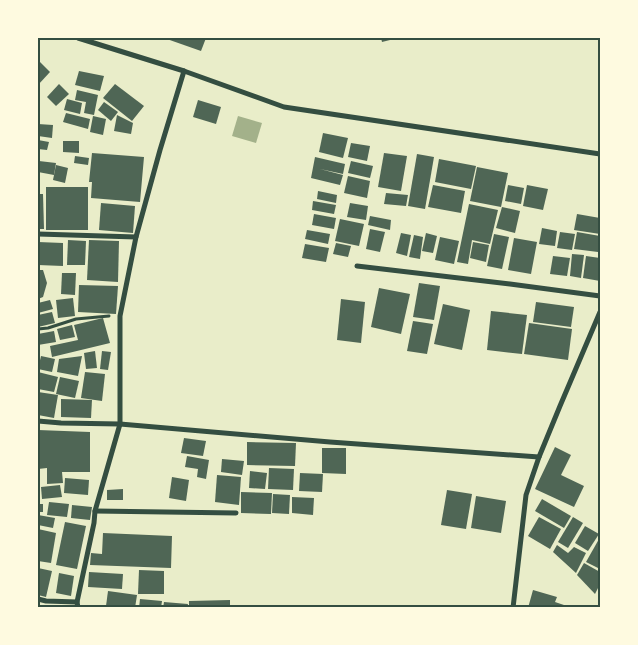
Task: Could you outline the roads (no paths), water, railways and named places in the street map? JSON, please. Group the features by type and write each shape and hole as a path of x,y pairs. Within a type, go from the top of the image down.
{"street":[{"path":"78,38 284,107 600,154"},
{"path":"38,599 78,605 95,510 120,424 120,316 136,237 184,72"},
{"path":"38,234 136,237"},
{"path":"357,266 600,296"},
{"path":"513,608 526,495 539,457 600,312"},
{"path":"38,421 120,424 539,457"},
{"path":"95,510 236,513"}]}
